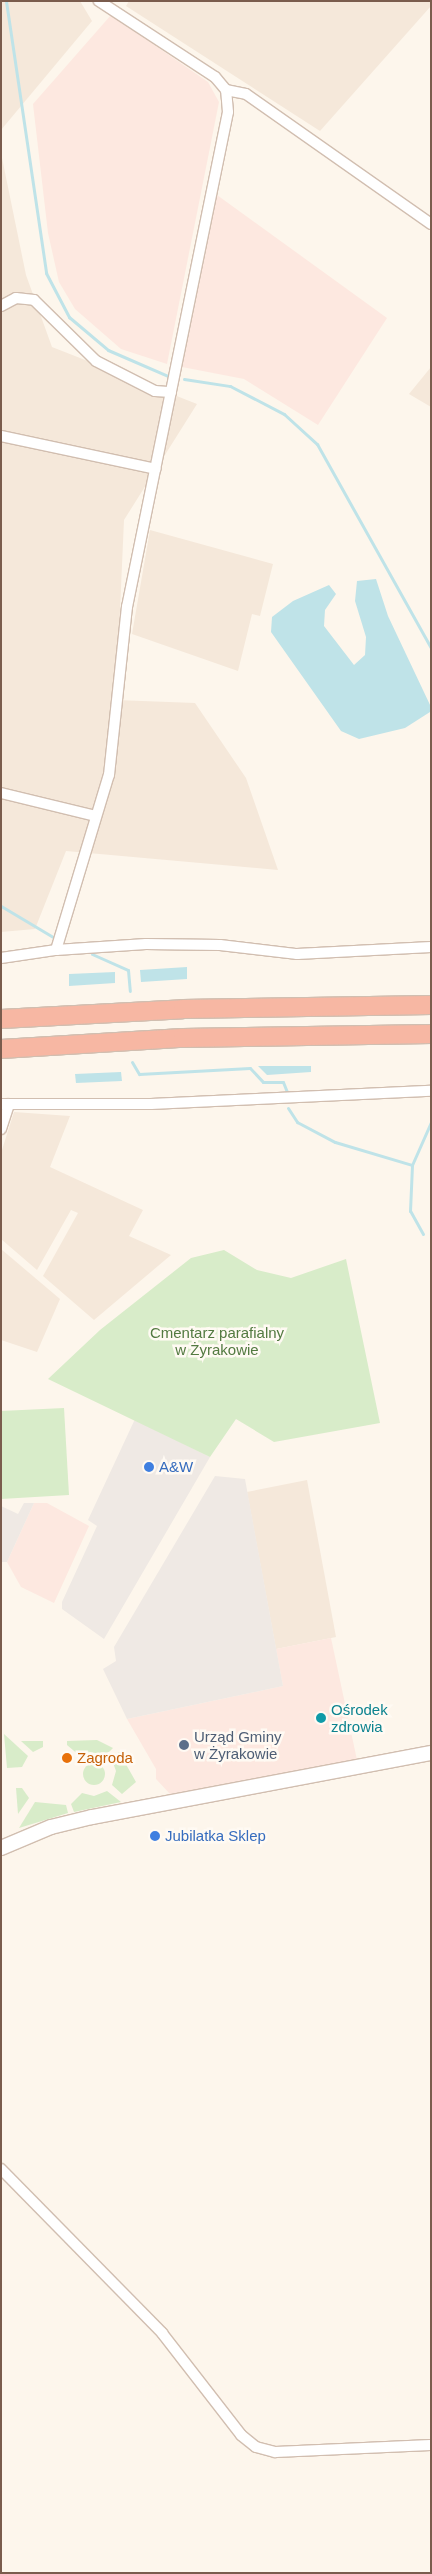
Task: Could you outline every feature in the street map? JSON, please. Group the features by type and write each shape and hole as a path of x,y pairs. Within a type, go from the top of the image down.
{"highway":[{"path":"1,1020 184,1009 431,1005"},
{"path":"1,1049 183,1038 431,1034"}],"street":[{"path":"56,950 116,736 127,607 228,112 226,90 215,77 99,1"},
{"path":"226,90 246,94 431,224"},
{"path":"1,306 16,298 34,300 96,361 155,391 171,392"},
{"path":"1,436 156,469"},
{"path":"1,793 95,816"},
{"path":"1,958 56,950 220,945 297,954 431,947"},
{"path":"1,1130 5,1104 151,1104 431,1091"},
{"path":"1,1848 51,1827 84,1819 431,1753"},
{"path":"1,2169 162,2333 241,2435 256,2447 275,2452 431,2445"}],"shaded area":[{"path":"1,1 80,1 92,21 1,130"},
{"path":"129,1 431,1 431,6 320,131 126,6"},
{"path":"111,15 208,82 219,102 167,364 121,349 75,309 59,282 48,233 33,104"},
{"path":"1,153 26,275 52,347 197,404 124,520 116,700 195,703 246,778 278,870 66,851 35,929 1,932"},
{"path":"217,195 387,318 318,425 244,379 182,367"},
{"path":"431,367 431,407 409,394"},
{"path":"150,530 273,564 260,616 252,614 238,671 132,634"},
{"path":"14,1112 70,1116 50,1167 143,1210 129,1236 171,1255 94,1320 43,1276 78,1213 71,1210 37,1270 1,1239 1,1153"},
{"path":"1,1249 60,1299 37,1352 1,1340"},
{"path":"135,1419 210,1457 104,1639 62,1609 62,1602 97,1526 88,1520"},
{"path":"215,1476 245,1479 283,1686 127,1719 103,1669 116,1661 114,1647"},
{"path":"307,1480 336,1637 276,1649 247,1492"},
{"path":"24,1503 34,1503 7,1562 1,1562 1,1506 18,1514"},
{"path":"34,1503 47,1503 89,1526 54,1603 21,1587 7,1562"},
{"path":"331,1638 357,1760 170,1794 156,1779 156,1769 127,1719 283,1686 276,1649"}],"green space":[{"name":"Cmentarz parafialny w Żyrakowie","path":"224,1250 257,1270 291,1278 346,1259 380,1423 274,1442 236,1419 210,1457 48,1379 100,1330 191,1258"},
{"path":"64,1408 69,1495 1,1499 1,1411"},
{"path":"4,1734 28,1756 22,1767 7,1768"},
{"path":"97,1740 113,1748 106,1755 90,1752 80,1756 67,1745 67,1741"},
{"path":"21,1741 43,1741 43,1747 33,1752"},
{"path":"119,1752 136,1782 122,1794 112,1785 116,1771 112,1760"},
{"path":"94,1763 102,1766 105,1774 102,1782 94,1785 86,1782 83,1774 86,1766"},
{"path":"16,1788 22,1788 29,1798 18,1814"},
{"path":"107,1791 121,1802 74,1812 71,1804 82,1793 94,1796"},
{"path":"35,1802 66,1805 68,1813 19,1828"}],"water":[{"path":"376,579 388,616 431,707 430,712 405,728 359,739 341,731 271,632 272,617 293,601 329,585 336,594 325,610 324,626 354,665 365,655 366,637 355,601 357,581"},
{"path":"187,967 187,979 141,982 140,970"},
{"path":"115,972 115,983 69,986 69,974"},
{"path":"258,1066 311,1066 311,1072 267,1075"},
{"path":"121,1072 122,1081 76,1083 75,1074"}],"waterway":[{"path":"6,1 46,273 69,317 108,350 168,376"},
{"path":"184,379 230,386 284,414 317,444 431,648"},
{"path":"1,906 53,937"},
{"path":"92,954 128,970 130,991"},
{"path":"132,1062 139,1074 250,1068 263,1082 283,1082 287,1092"},
{"path":"288,1108 297,1122 335,1142 412,1165"},
{"path":"423,1234 410,1211 412,1165 431,1122"}],"place":[{"name":"A&W","path":"149,1467"},
{"name":"Ośrodek zdrowia","path":"321,1718"},
{"name":"Urząd Gminy w Żyrakowie","path":"184,1745"},
{"name":"Zagroda","path":"67,1758"},
{"name":"Jubilatka Sklep","path":"155,1836"}]}
